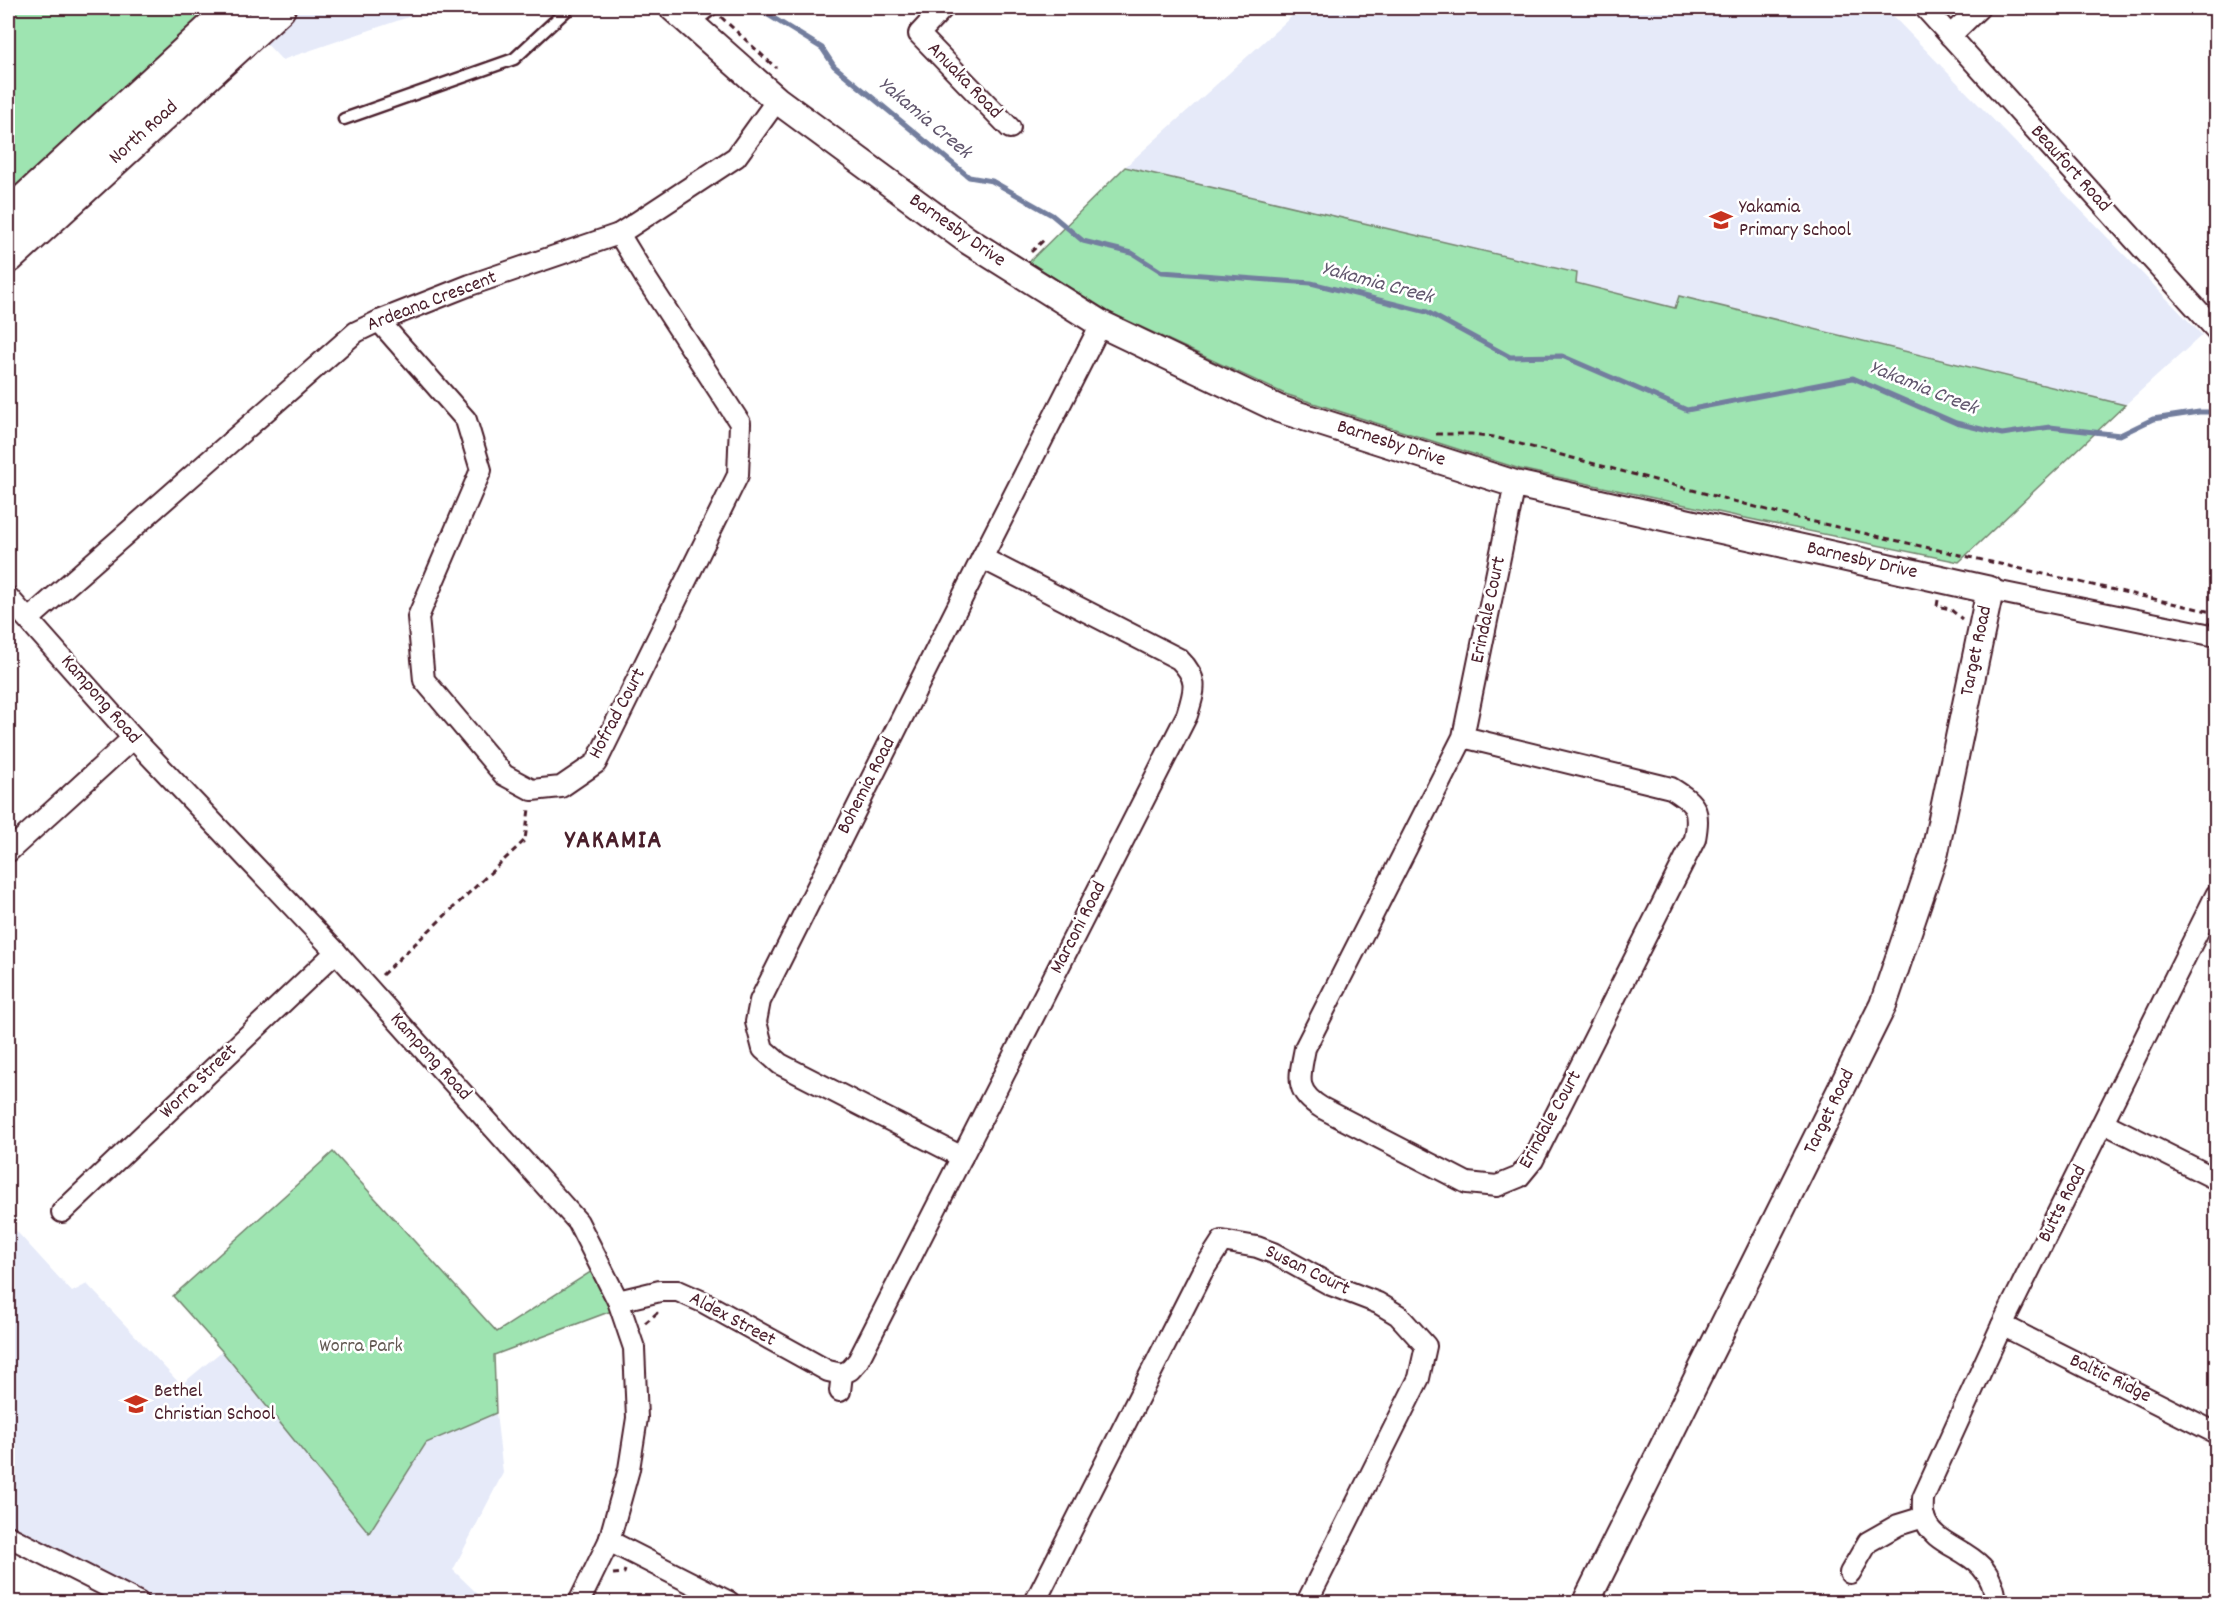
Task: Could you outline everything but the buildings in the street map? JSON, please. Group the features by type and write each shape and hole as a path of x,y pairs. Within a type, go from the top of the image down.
{"main road":[{"name":"North Road","path":"8,216 234,8"},
{"name":"North Road","path":"8,257 279,8"}],"street":[{"name":"Anuaka Road","path":"943,8 919,34 1010,128"},
{"name":"Beaufort Road","path":"1925,8 2217,330"},
{"path":"1950,36 1979,8"},
{"name":"Barnesby Drive","path":"682,16 777,100 967,240 1101,324 1279,409 1515,484 1990,590 2217,636"},
{"name":"Ardeana Crescent","path":"29,619 356,332 470,285 620,234 736,157 777,100"},
{"name":"Hofrad Court","path":"379,321 466,420 481,470 418,617 424,680 504,775 532,790 561,787 596,763 738,475 740,423 647,280 620,234"},
{"name":"Bohemia Road","path":"962,1157 780,1064 763,1049 756,1022 760,1001 981,558 1101,324"},
{"name":"Erindale Court","path":"1463,737 1671,788 1688,799 1699,817 1695,839 1533,1160 1519,1177 1497,1186 1467,1183 1322,1108 1307,1099 1300,1079 1305,1048 1463,737 1515,484"},
{"name":"Marconi Road","path":"841,1382 858,1361 1187,715 1194,692 1192,672 1179,659 981,558"},
{"name":"Target Road","path":"1586,1602 1883,1005 1935,852 1990,590"},
{"name":"Kampong Road","path":"8,597 133,738 336,952 578,1222 618,1301 634,1348 637,1418 629,1469 609,1541 579,1602"},
{"path":"8,852 133,738"},
{"name":"Butts Road","path":"1924,1517 1923,1498 2002,1326 2217,895"},
{"name":"Worra Street","path":"62,1212 336,952"},
{"path":"2104,1123 2217,1179"},
{"name":"Susan Court","path":"1035,1602 1202,1272 1222,1241 1257,1247 1272,1253 1331,1285 1377,1303 1398,1315 1426,1346 1419,1378 1307,1602"},
{"name":"Aldex Street","path":"618,1301 660,1290 678,1291 703,1302 828,1371 841,1382"},
{"name":"Baltic Ridge","path":"2002,1326 2217,1433"},
{"path":"1850,1573 1868,1542 1898,1525 1924,1517 1935,1534 1980,1563 1995,1587 1996,1602"},
{"path":"8,1536 138,1602"},
{"path":"609,1541 729,1602"}],"lane":[{"path":"344,119 514,59 569,8"},
{"path":"682,16 713,8"}],"path":[{"path":"1038,258 1030,251 1046,238"},
{"path":"1433,435 1494,437 1732,502 2217,613"},
{"path":"1952,552 1937,606 1950,609 1960,616 1965,625"}],"shaded area":[{"path":"294,8 435,8 282,60 261,38"},
{"name":"Yakamia Primary School","path":"1301,8 1885,8 2202,335 2125,405 1680,296 1675,308 1575,283 1577,273 1125,167"},
{"name":"Bethel Christian School","path":"8,1222 72,1292 87,1284 181,1385 222,1351 369,1532 426,1443 496,1413 503,1473 453,1570 486,1602 153,1602 8,1526"}],"green space":[{"path":"8,8 222,8 8,202"},
{"path":"1125,167 1577,273 1576,283 1675,308 1679,296 2125,405 1959,562 1520,469 1285,394 1109,312 1029,262"},
{"name":"Worra Park","path":"333,1152 497,1332 595,1269 614,1310 494,1355 496,1413 426,1443 369,1533 222,1351 173,1296"}],"waterway":[{"name":"Yakamia Creek","path":"757,8 822,48 834,66 969,177 992,181 1052,215 1083,241 1132,253 1162,272 1311,283 1427,312 1510,357 1562,356 1687,410 1853,378 1956,423 2002,434 2050,427 2120,435 2153,419 2199,412 2216,412"}],"place":[{"name":"Yakamia Primary School","path":"1721,220"},
{"name":"Bethel Christian School","path":"136,1404"}],"district":[{"name":"YAKAMIA","path":"614,841"}]}
